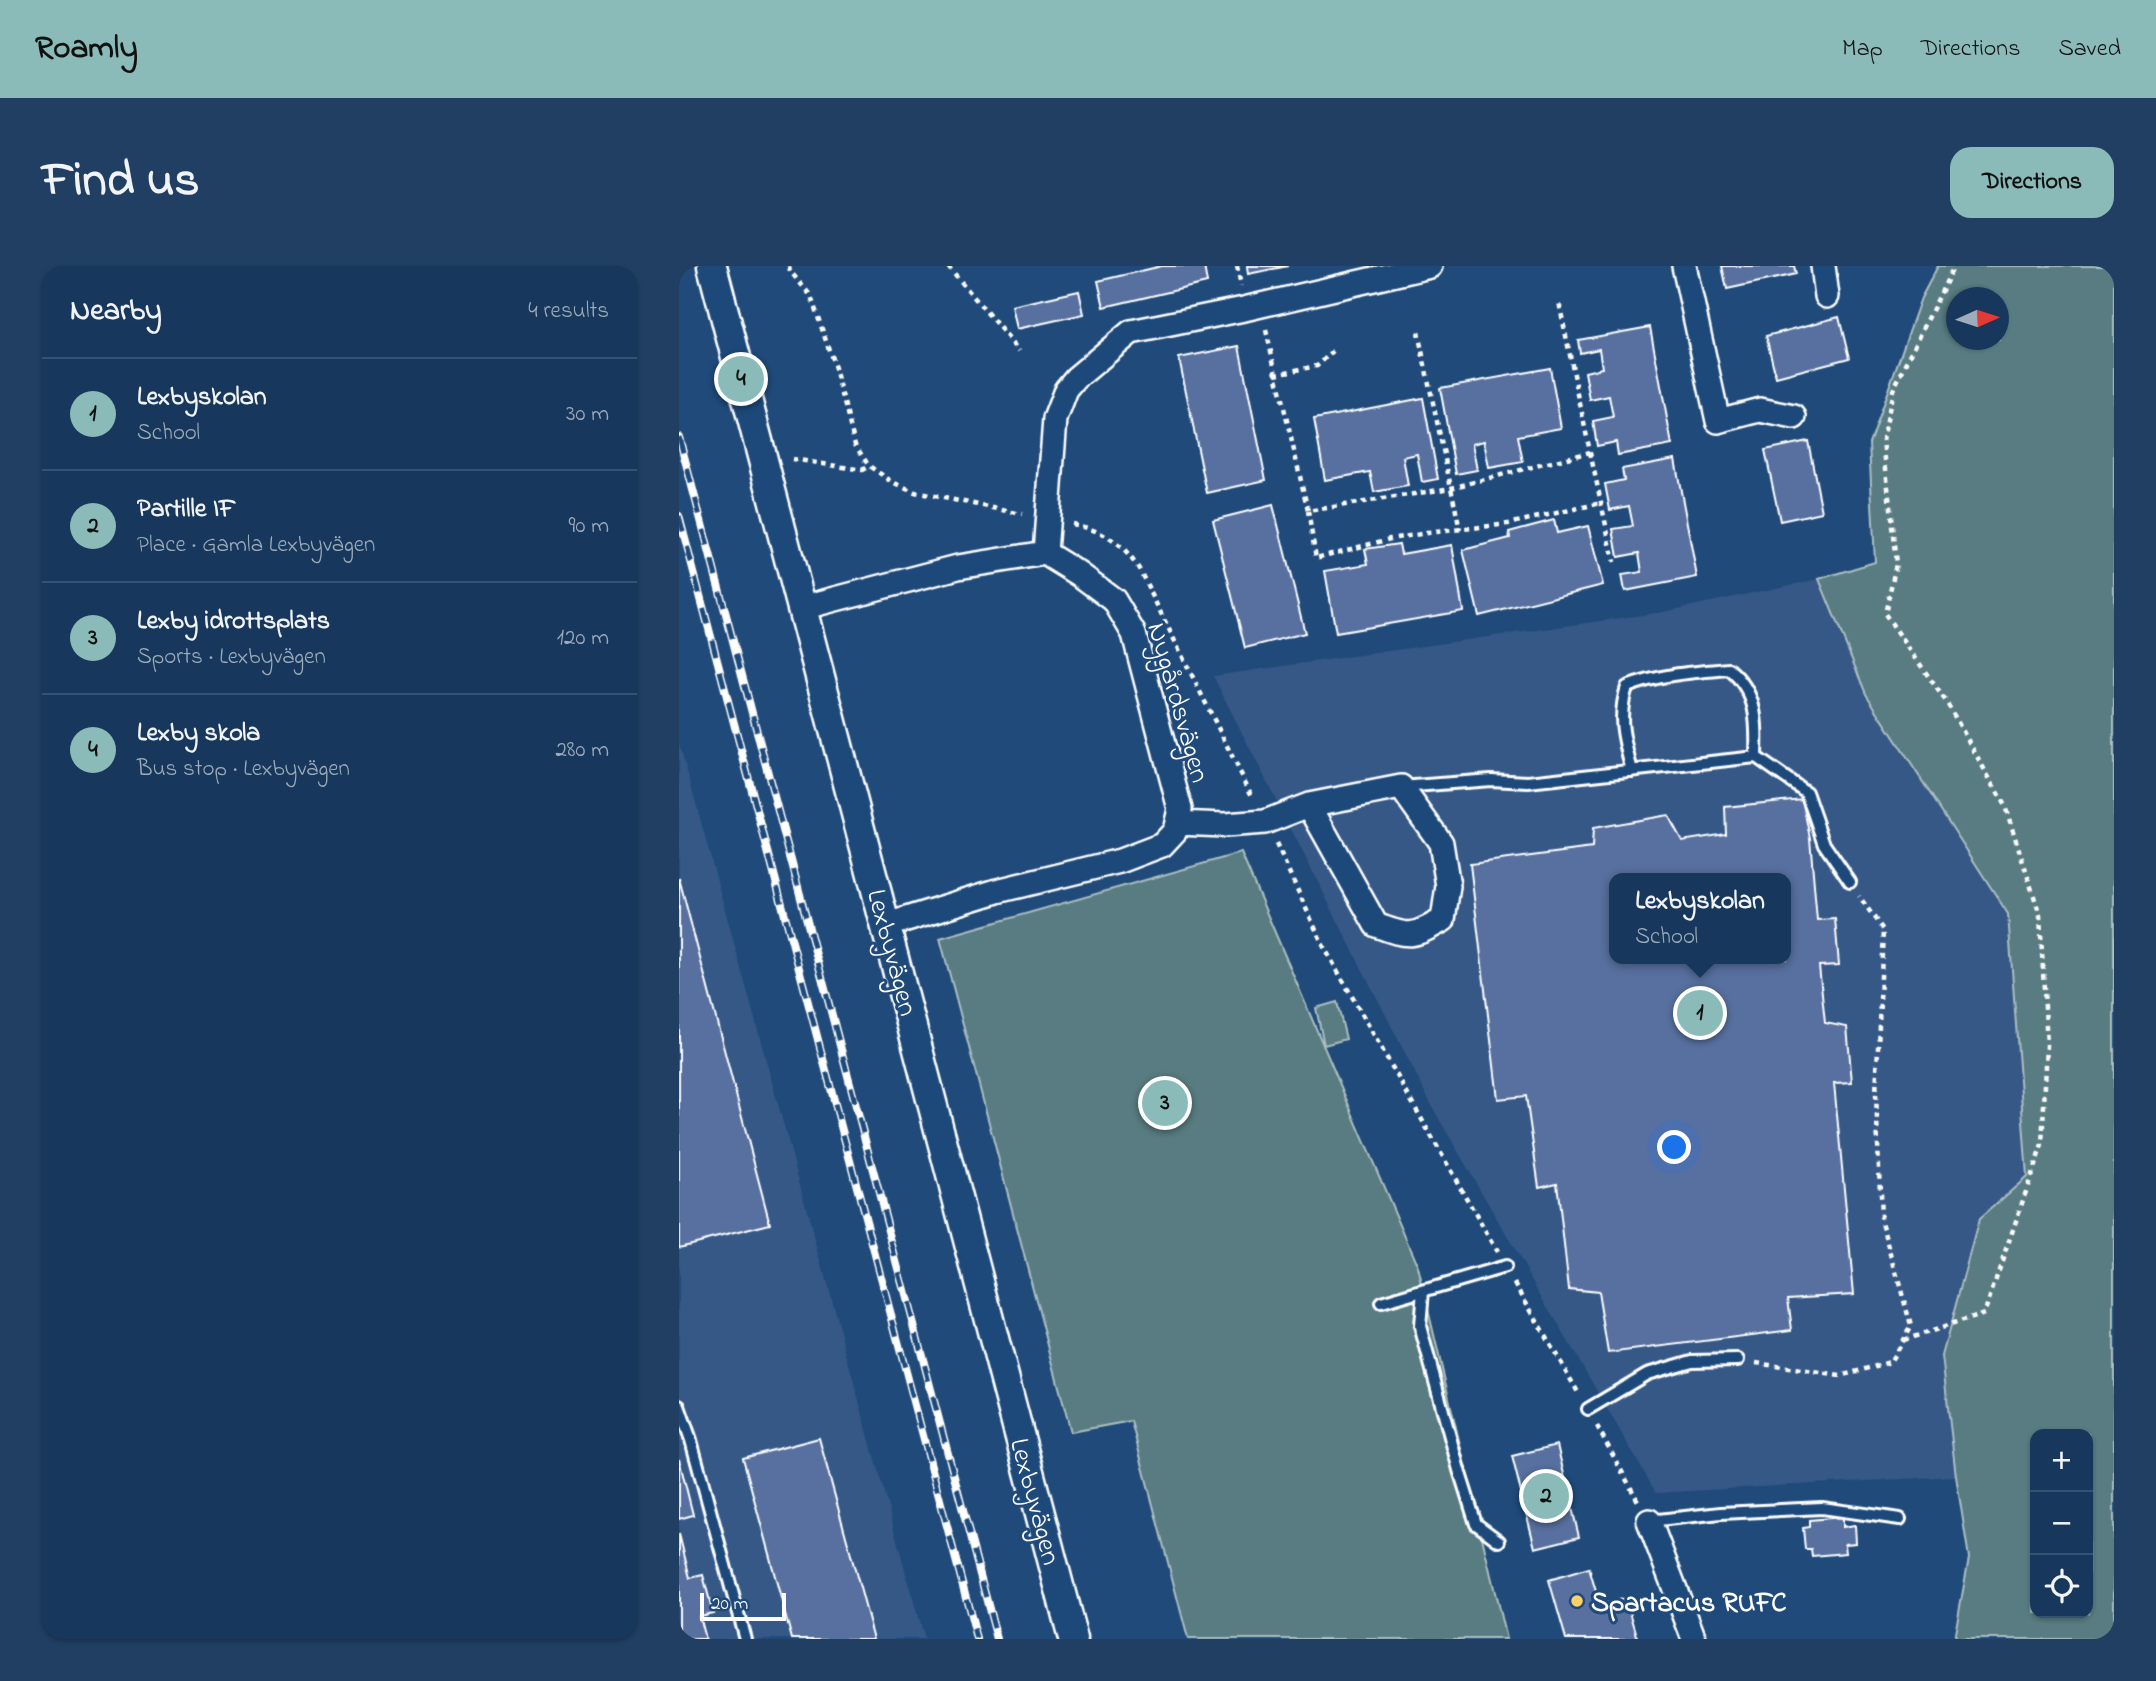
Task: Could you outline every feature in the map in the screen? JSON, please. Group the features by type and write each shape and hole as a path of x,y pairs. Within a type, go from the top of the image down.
{"street":[{"name":"Lexbyvägen","path":"712,266 1073,1639"},
{"path":"801,608 958,567 1045,553 1055,419 1066,390 1076,378 1131,332 1430,266"},
{"path":"1684,266 1718,421 1760,410 1794,417"},
{"path":"1823,266 1826,296"},
{"name":"Nygårdsvägen","path":"887,925 997,891 1139,854 1162,845 1175,831 1180,809 1134,634 1114,600 1045,553"},
{"path":"1310,805 1376,925 1396,932 1417,934 1443,920 1448,886 1441,843 1401,787"},
{"name":"Nygårdsvägen","path":"1177,823 1225,825 1265,822 1310,805 1401,787"},
{"path":"1649,1521 1694,1639"}],"lane":[{"path":"1632,771 1622,735 1621,706 1627,687 1652,677 1695,672 1729,669 1744,681 1757,720 1756,757"},
{"path":"1401,787 1491,780 1528,782 1756,757 1806,792 1824,844 1850,882"},
{"path":"1381,1303 1505,1267"},
{"path":"1423,1291 1420,1326 1459,1470 1476,1524 1499,1541"},
{"path":"1588,1409 1647,1374 1692,1361 1738,1360"},
{"path":"679,1406 691,1440 745,1639"},
{"path":"1649,1521 1721,1513 1822,1508 1900,1519"}],"path":[{"path":"789,266 790,271 811,296 835,368 855,445 869,466 891,481 915,492 1081,526 1112,537 1128,552 1139,569 1265,822 1324,947 1588,1409 1649,1521"},
{"path":"948,266 1019,351"},
{"path":"1903,1340 1984,1314 2042,1145 2046,1058 2040,915 2005,806 1947,703 1885,614 1896,564 1883,440 1893,390 1954,266"},
{"path":"1559,302 1614,562"},
{"path":"1260,305 1308,511 1316,558 1390,539 1508,524 1601,503"},
{"path":"1418,332 1460,530"},
{"path":"1275,374 1317,366 1333,351"},
{"path":"1308,511 1451,488 1590,452"},
{"path":"764,465 786,458 862,470 869,466"},
{"path":"1738,1360 1840,1377 1890,1362 1911,1326 1881,1218 1876,1094 1883,930 1850,882"}],"shaded area":[{"path":"1819,579 1866,694 2008,914 2027,1177 1979,1219 1942,1356 1956,1476 1656,1493 1435,1112 1213,676 1663,612"},
{"path":"679,743 694,796 924,1639 679,1639"}],"green space":[{"path":"1938,266 2114,266 2114,1639 1954,1639 1969,1558 1942,1356 1979,1219 2027,1177 2008,914 1866,694 1819,579 1875,562 1869,443 1921,298"},
{"path":"1241,853 1418,1267 1506,1639 1188,1639 1131,1421 1071,1432 940,938"},
{"path":"1337,1002 1346,1039 1324,1045 1316,1008"}],"building":[{"path":"1162,266 1204,266 1207,283 1104,307 1098,281"},
{"path":"1247,266 1288,266 1248,274"},
{"path":"1722,266 1794,266 1796,274 1727,289"},
{"path":"1079,291 1084,314 1017,329 1012,306"},
{"path":"1839,317 1849,358 1776,377 1766,336"},
{"path":"1650,327 1672,445 1618,455 1616,442 1597,446 1593,421 1613,417 1609,396 1590,400 1585,372 1602,368 1599,349 1580,353 1578,340"},
{"path":"1239,346 1266,480 1207,493 1179,358"},
{"path":"1550,368 1561,428 1518,436 1523,462 1489,468 1484,441 1472,444 1477,470 1456,474 1440,388"},
{"path":"1423,398 1438,479 1422,482 1417,454 1403,457 1408,486 1374,492 1370,472 1325,480 1314,419"},
{"path":"1808,441 1822,512 1780,521 1765,450"},
{"path":"1675,459 1697,577 1625,591 1622,575 1642,572 1639,553 1618,557 1613,529 1633,526 1629,506 1610,510 1605,484 1624,480 1622,469"},
{"path":"1273,505 1305,633 1245,648 1213,520"},
{"path":"1554,520 1557,533 1588,526 1603,585 1479,616 1463,550 1510,538 1509,532"},
{"path":"1399,544 1401,554 1452,545 1463,611 1336,633 1325,571 1368,564 1365,549"},
{"path":"1802,799 1810,838 1817,920 1835,919 1839,965 1819,966 1825,1023 1847,1027 1852,1082 1834,1083 1854,1294 1788,1298 1792,1330 1608,1353 1598,1292 1569,1289 1557,1183 1539,1187 1526,1096 1498,1099 1470,864 1592,848 1593,828 1668,815 1682,841 1726,834 1725,807"},
{"path":"679,878 770,1224 679,1247"},
{"path":"819,1438 874,1639 792,1639 743,1458"},
{"path":"1557,1445 1579,1537 1535,1548 1512,1456"},
{"path":"679,1459 693,1515 679,1519"},
{"path":"1843,1517 1843,1527 1855,1525 1856,1543 1845,1544 1846,1553 1812,1556 1811,1549 1805,1549 1803,1528 1809,1527 1809,1520"},
{"path":"679,1534 690,1578 703,1575 713,1613 699,1616 705,1639 679,1639"},
{"name":"Spartacus RUFC","path":"1589,1568 1600,1605 1626,1598 1638,1639 1566,1639 1549,1580"}],"railway":[{"path":"679,437 997,1639"},
{"path":"679,516 977,1639"}],"place":[{"name":"Lexby skola","path":"741,379"},
{"name":"Lexbyskolan","path":"1700,1013"},
{"name":"Lexby idrottsplats","path":"1165,1103"},
{"name":"Partille IF","path":"1546,1496"},
{"name":"Spartacus RUFC","path":"1577,1601"}]}
